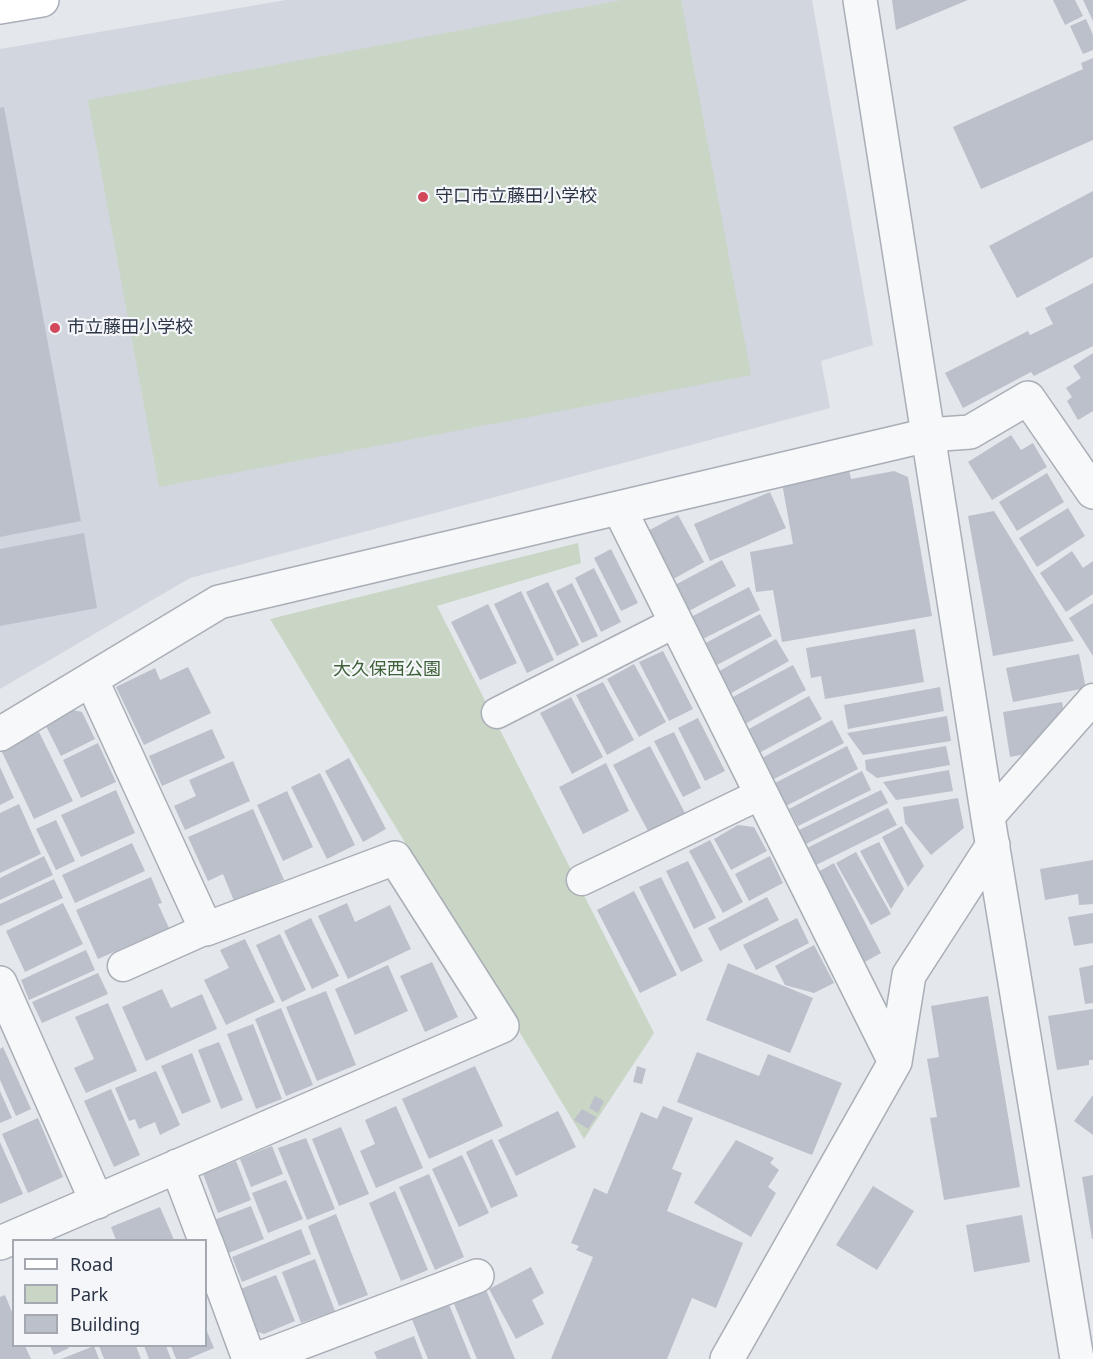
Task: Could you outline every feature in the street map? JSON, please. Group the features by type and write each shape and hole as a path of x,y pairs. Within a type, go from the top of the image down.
{"street":[{"path":"0,8 42,0"},
{"path":"860,0 990,832 1077,1359"},
{"path":"0,734 219,602 928,435 970,432 1028,398 1093,492"},
{"path":"619,508 895,1062"},
{"path":"0,1243 502,1026 395,858 206,929 91,679"},
{"path":"728,1359 895,1062 909,975 990,832"},
{"path":"3,1000 97,1202"},
{"path":"177,1166 204,1239"},
{"path":"207,1246 249,1359"},
{"path":"258,1359 477,1276"}],"lane":[{"path":"497,713 676,622"},
{"path":"990,832 1093,699"},
{"path":"582,880 761,794"},
{"path":"123,966 206,929"}],"shaded area":[{"name":"守口市立藤田小学校","path":"286,0 812,0 873,345 821,361 830,408 190,578 0,689 0,49"}],"green space":[{"path":"622,0 681,0 751,375 159,487 88,100"},
{"name":"大久保西公園","path":"578,543 581,563 437,606 654,1033 584,1139 270,619"}],"building":[{"path":"892,0 968,0 896,30"},
{"path":"1053,0 1075,0 1083,16 1065,25"},
{"path":"1083,0 1093,0 1093,21"},
{"path":"1086,19 1093,35 1093,50 1083,54 1070,26"},
{"path":"1093,58 1093,140 981,189 953,127 1083,69 1081,63"},
{"path":"4,107 81,521 0,537 0,108"},
{"path":"1093,191 1093,257 1017,298 989,246"},
{"path":"1093,283 1093,346 1034,376 1031,372 963,408 945,373 1028,331 1030,335 1053,324 1045,308"},
{"path":"1093,353 1093,411 1078,420 1067,401 1072,397 1066,388 1081,378 1073,366"},
{"path":"1011,435 1021,450 1033,443 1047,467 992,500 968,462"},
{"path":"847,461 851,479 894,471 908,477 932,616 782,642 773,590 756,592 750,552 793,544 780,472"},
{"path":"1047,473 1064,502 1017,531 999,502"},
{"path":"770,492 786,528 710,561 694,524"},
{"path":"1068,508 1085,536 1037,567 1019,538"},
{"path":"994,511 1074,641 993,656 968,516"},
{"path":"678,515 704,562 668,582 642,534"},
{"path":"84,533 97,608 0,626 0,549"},
{"path":"611,549 638,603 621,611 594,558"},
{"path":"1072,551 1083,568 1093,561 1093,594 1066,612 1040,573"},
{"path":"722,560 736,586 687,612 673,586"},
{"path":"594,568 621,622 601,632 575,578"},
{"path":"548,582 579,645 557,656 526,592"},
{"path":"572,583 598,636 582,643 556,591"},
{"path":"749,587 760,610 703,639 691,617"},
{"path":"521,591 554,660 527,673 494,604"},
{"path":"1093,603 1093,656 1069,618"},
{"path":"488,604 517,663 480,680 451,622"},
{"path":"760,614 772,636 711,668 700,646"},
{"path":"915,629 924,682 825,699 821,676 811,678 806,648"},
{"path":"776,639 789,661 726,696 714,674"},
{"path":"663,651 693,709 669,721 639,662"},
{"path":"1079,654 1086,688 1013,702 1006,668"},
{"path":"634,664 666,722 639,737 607,679"},
{"path":"793,665 806,690 745,724 731,698"},
{"path":"188,667 211,713 144,745 116,687 155,668 160,680"},
{"path":"603,682 634,740 607,755 576,695"},
{"path":"940,687 944,711 848,729 844,705"},
{"path":"809,696 822,719 759,753 747,730"},
{"path":"571,697 603,757 572,774 540,713"},
{"path":"1062,702 1064,713 1030,753 1010,757 1003,712"},
{"path":"68,709 82,712 95,739 61,756 44,722"},
{"path":"947,716 951,741 863,755 847,733"},
{"path":"698,718 725,771 705,781 678,728"},
{"path":"832,720 844,743 772,780 760,759"},
{"path":"212,729 225,758 162,786 149,756"},
{"path":"39,732 73,801 34,819 1,750"},
{"path":"674,732 701,788 683,797 654,741"},
{"path":"98,743 116,782 81,798 63,760"},
{"path":"650,746 685,813 649,833 613,765"},
{"path":"847,746 858,769 786,806 775,783"},
{"path":"946,746 950,765 877,778 866,770 865,760"},
{"path":"349,758 386,829 363,842 325,771"},
{"path":"233,761 250,801 185,830 174,806 196,796 189,780"},
{"path":"606,763 629,811 583,834 559,787"},
{"path":"0,767 14,798 0,805"},
{"path":"949,770 953,791 896,800 883,782"},
{"path":"862,771 871,790 798,826 789,809"},
{"path":"320,773 355,845 327,859 291,787"},
{"path":"116,790 135,833 81,857 61,815"},
{"path":"881,790 888,803 804,845 797,831"},
{"path":"287,791 313,847 283,861 257,805"},
{"path":"958,798 964,828 931,855 905,823 903,807"},
{"path":"19,804 41,854 0,873 0,813"},
{"path":"888,808 897,825 814,866 805,849"},
{"path":"253,809 284,880 234,901 223,874 208,881 188,837"},
{"path":"56,820 75,861 56,870 36,829"},
{"path":"738,825 754,827 767,851 731,870 714,839"},
{"path":"902,826 924,866 908,887 882,837"},
{"path":"710,840 743,902 723,913 689,851"},
{"path":"879,842 904,889 891,909 860,851"},
{"path":"132,843 145,871 75,903 62,875"},
{"path":"856,852 891,914 871,925 836,863"},
{"path":"44,856 53,875 0,900 0,878"},
{"path":"770,856 783,883 749,901 735,874"},
{"path":"1093,860 1093,904 1079,905 1078,894 1045,900 1040,869"},
{"path":"688,861 716,918 694,929 666,871"},
{"path":"834,863 881,953 863,963 816,873"},
{"path":"151,877 162,903 158,904 169,928 98,959 76,910"},
{"path":"661,877 703,961 681,972 639,887"},
{"path":"54,879 63,898 0,926 0,904"},
{"path":"634,891 677,975 640,993 597,910"},
{"path":"767,897 779,920 720,951 708,928"},
{"path":"63,903 83,944 25,972 6,931"},
{"path":"347,903 355,922 390,905 411,949 348,979 318,916"},
{"path":"1093,913 1093,943 1074,946 1068,917"},
{"path":"311,918 339,976 312,989 284,931"},
{"path":"797,918 809,943 756,970 743,945"},
{"path":"280,934 306,990 282,1002 256,945"},
{"path":"245,939 275,1002 226,1025 204,980 229,968 220,950"},
{"path":"814,945 834,983 814,993 785,985 775,966"},
{"path":"86,950 95,970 29,1000 21,980"},
{"path":"432,962 458,1017 425,1032 400,976"},
{"path":"728,963 813,998 790,1053 706,1020"},
{"path":"388,965 408,1011 355,1035 335,989"},
{"path":"1093,965 1093,1003 1085,1004 1079,968"},
{"path":"98,973 108,994 42,1023 32,1002"},
{"path":"162,989 171,1008 202,994 217,1029 146,1061 122,1007"},
{"path":"326,991 356,1065 317,1081 286,1007"},
{"path":"988,996 1020,1187 944,1200 930,1118 937,1117 927,1059 939,1057 931,1006"},
{"path":"108,1003 137,1071 86,1093 74,1068 94,1059 75,1017"},
{"path":"281,1008 313,1085 286,1096 255,1019"},
{"path":"1093,1009 1093,1060 1089,1060 1089,1065 1057,1070 1048,1016"},
{"path":"253,1024 282,1099 256,1109 227,1034"},
{"path":"219,1042 243,1100 221,1109 198,1050"},
{"path":"3,1047 31,1109 16,1116 0,1080 0,1049"},
{"path":"697,1052 759,1076 768,1054 842,1083 812,1155 677,1102"},
{"path":"192,1053 211,1102 182,1114 161,1066"},
{"path":"475,1066 503,1126 429,1159 402,1099"},
{"path":"637,1066 646,1069 642,1084 633,1082"},
{"path":"156,1071 180,1125 160,1135 155,1122 139,1129 135,1119 129,1121 115,1088"},
{"path":"111,1089 140,1155 114,1167 84,1101"},
{"path":"0,1091 12,1118 0,1123"},
{"path":"1093,1095 1093,1135 1074,1121"},
{"path":"595,1096 604,1101 598,1113 589,1108"},
{"path":"396,1106 423,1168 376,1188 360,1151 375,1144 365,1120"},
{"path":"663,1106 693,1118 672,1169 682,1173 667,1211 743,1243 716,1308 692,1298 667,1359 551,1359 593,1257 576,1250 579,1246 571,1243 594,1188 607,1194 641,1112 657,1119"},
{"path":"582,1109 596,1117 588,1129 574,1120"},
{"path":"558,1111 576,1147 516,1176 498,1140"},
{"path":"38,1118 63,1177 28,1193 2,1134"},
{"path":"341,1127 369,1194 339,1206 312,1139"},
{"path":"306,1138 335,1209 307,1220 278,1148"},
{"path":"492,1139 518,1196 491,1208 466,1152"},
{"path":"736,1140 774,1158 770,1163 779,1170 768,1187 776,1193 751,1237 694,1203"},
{"path":"0,1142 23,1194 0,1204"},
{"path":"272,1146 283,1174 251,1187 240,1159"},
{"path":"462,1155 489,1213 459,1227 432,1169"},
{"path":"236,1161 251,1200 218,1213 203,1174"},
{"path":"429,1174 464,1257 435,1270 399,1187"},
{"path":"1093,1175 1093,1239 1092,1239 1082,1177"},
{"path":"286,1180 303,1219 268,1233 252,1193"},
{"path":"873,1186 914,1211 877,1270 836,1245"},
{"path":"395,1191 428,1270 401,1281 369,1203"},
{"path":"251,1206 264,1239 226,1254 214,1220"},
{"path":"160,1207 174,1239 116,1239 111,1227"},
{"path":"336,1214 368,1295 339,1306 308,1226"},
{"path":"1022,1215 1030,1262 974,1272 966,1225"},
{"path":"301,1229 311,1254 242,1282 232,1257"},
{"path":"315,1259 335,1311 301,1323 282,1272"},
{"path":"531,1267 544,1293 532,1300 544,1324 516,1339 489,1289"},
{"path":"276,1275 295,1321 264,1334 255,1331 238,1290"},
{"path":"486,1290 515,1359 477,1359 454,1304"},
{"path":"5,1295 12,1312 12,1347 25,1347 31,1359 0,1359 0,1297"},
{"path":"448,1302 471,1359 428,1359 411,1317"},
{"path":"207,1331 214,1348 188,1359 176,1359 171,1347 207,1347"},
{"path":"414,1336 423,1359 377,1359 374,1352"},
{"path":"50,1347 68,1347 69,1348 54,1355"},
{"path":"94,1347 99,1359 61,1359"},
{"path":"99,1347 136,1347 141,1359 104,1359"},
{"path":"144,1347 166,1347 171,1359 149,1359"}],"place":[{"name":"守口市立藤田小学校","path":"423,197"},
{"name":"市立藤田小学校","path":"55,328"}]}
